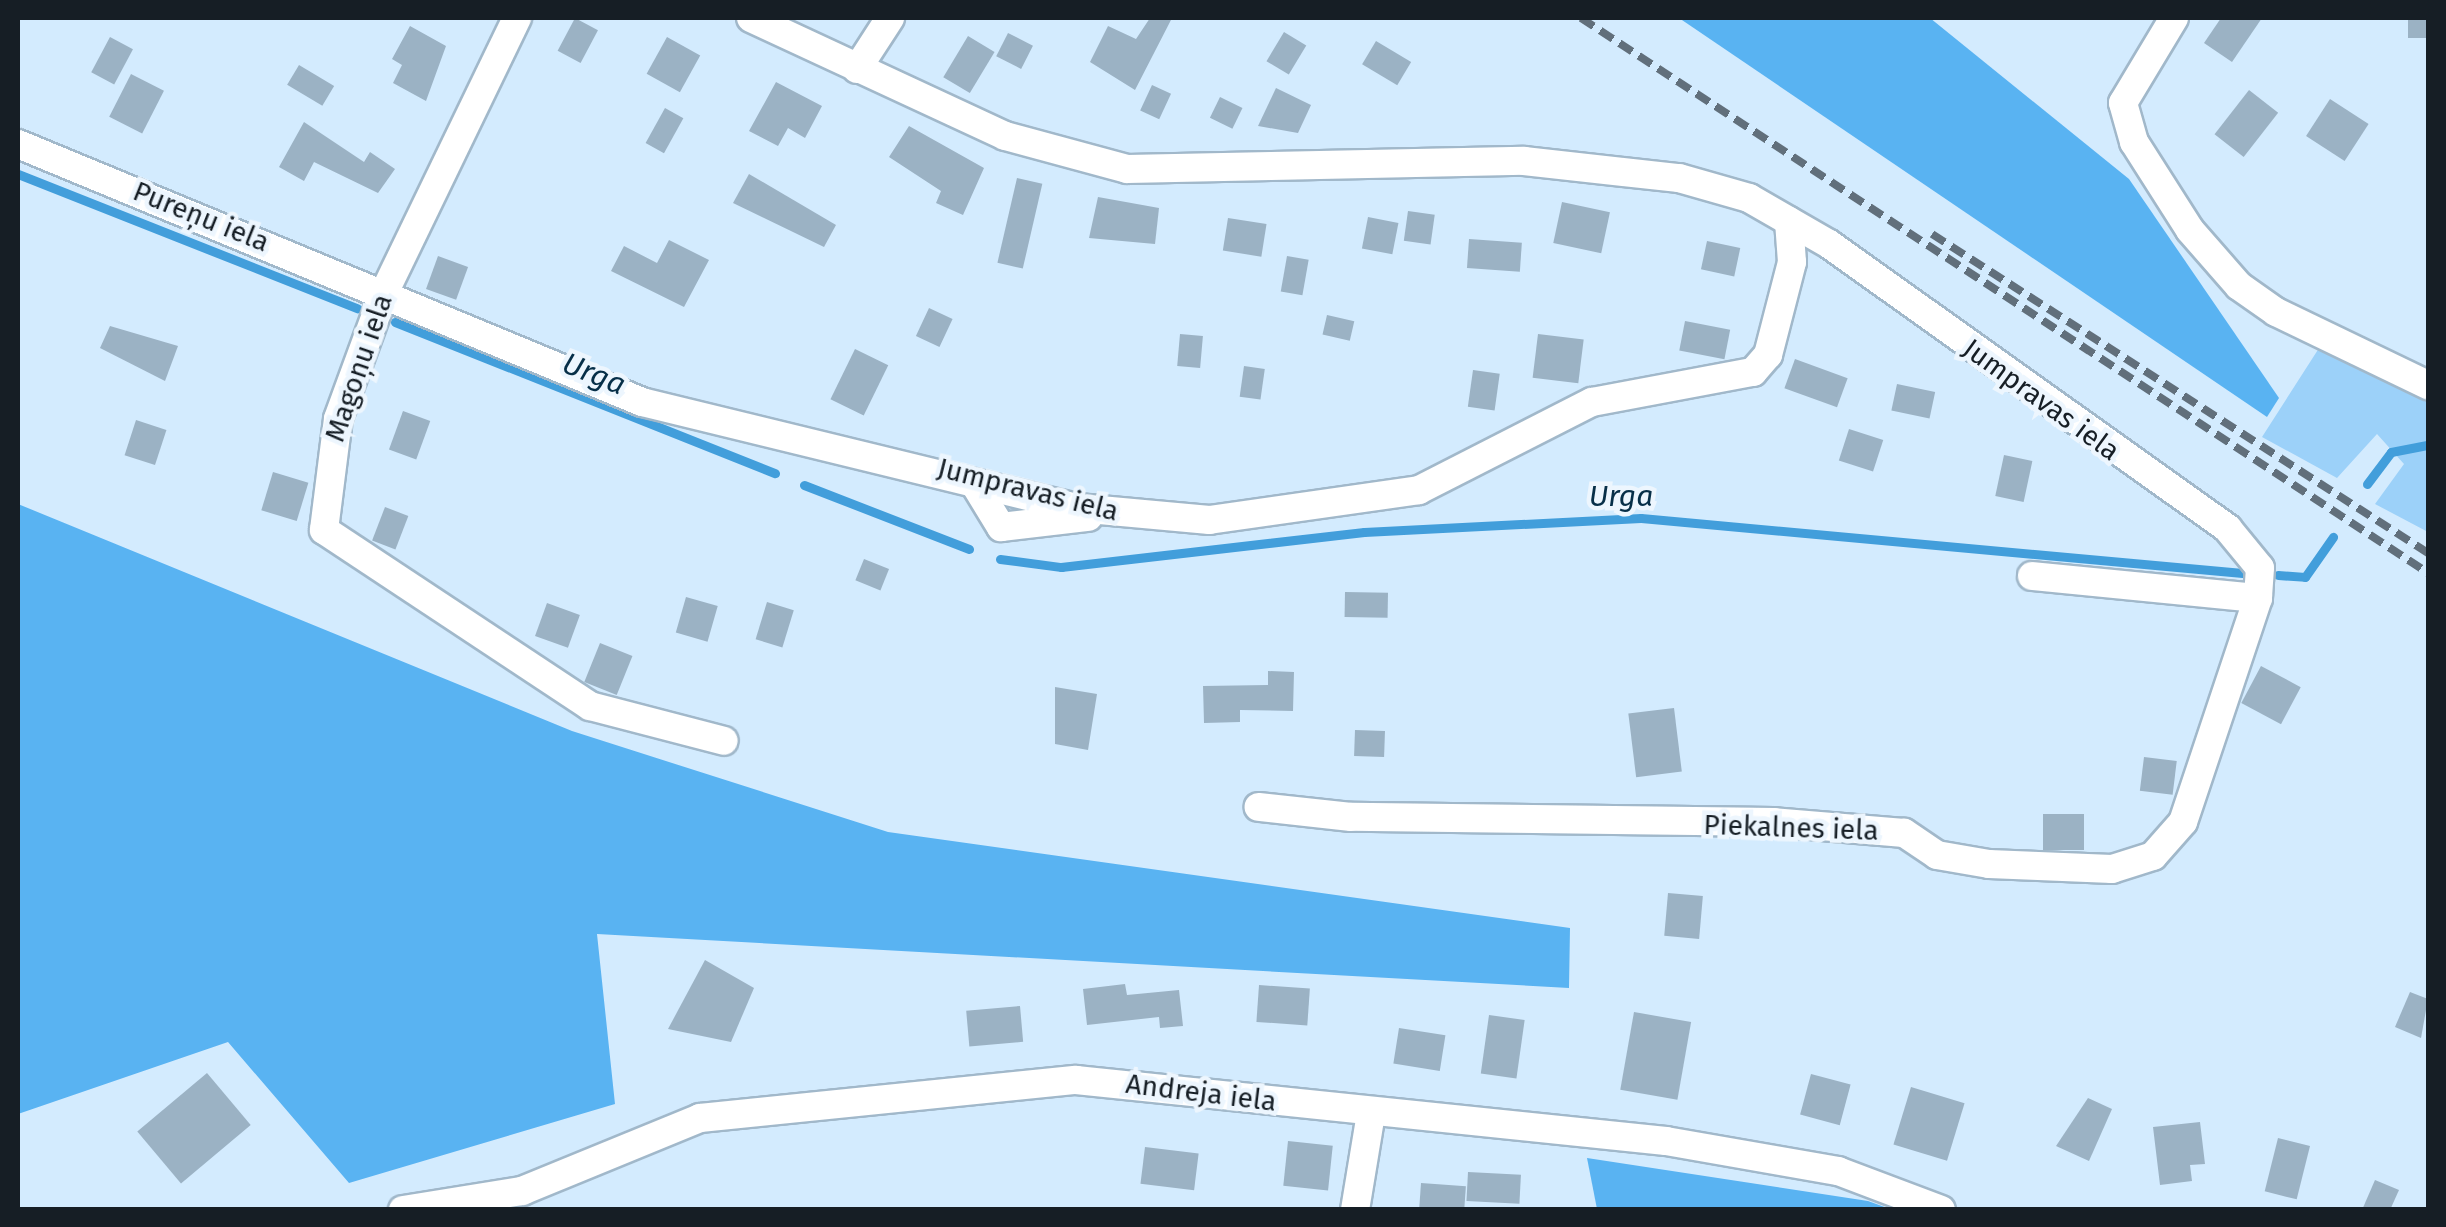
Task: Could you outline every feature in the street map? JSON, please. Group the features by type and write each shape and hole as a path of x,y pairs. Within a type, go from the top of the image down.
{"street":[{"name":"Magoņu iela","path":"517,18 384,293 338,419 324,530 590,706 724,741"},
{"name":"Jumpravas iela","path":"750,18 1005,136 1128,169 1524,161 1680,178 1750,198 1789,221 2228,529 2256,560 2258,598"},
{"path":"857,69 890,18"},
{"path":"2174,18 2123,103 2160,183 2239,286 2428,385"},
{"name":"Pureņu iela","path":"18,144 384,293"},
{"name":"Jumpravas iela","path":"384,293 642,402 897,457 974,483 1001,527 1109,514 1270,518 1419,490 1592,402 1753,372 1768,356 1792,262 1789,221"},
{"path":"2032,576 2258,598"},
{"name":"Piekalnes iela","path":"1259,807 1351,817 1774,822 1904,833 1937,855 1988,864 2112,868 2153,856 2183,822 2258,598"},
{"name":"Andreja iela","path":"404,1210 467,1204 700,1118 1035,1081 1371,1113 1781,1160 1942,1210"},
{"path":"1356,1210 1371,1113"}],"shaded area":[{"path":"1679,18 1930,18 2129,179 2279,398 2267,417"},
{"path":"2321,345 2428,397 2428,532 2375,504 2404,464 2377,434 2337,478 2262,437"},
{"path":"18,504 572,731 888,832 1570,928 1569,988 597,934 615,1104 349,1183 228,1042 18,1114"},
{"path":"1587,1158 1868,1201 1890,1209 1597,1209"}],"building":[{"path":"575,18 598,30 581,63 558,51"},
{"path":"1150,18 1172,18 1135,90 1090,62 1108,26 1136,39"},
{"path":"2221,18 2262,18 2232,62 2204,43"},
{"path":"2426,18 2428,38 2408,38 2408,20"},
{"path":"410,26 446,46 426,101 393,83 402,65 392,59"},
{"path":"1284,32 1306,45 1289,75 1266,61"},
{"path":"1008,33 1033,46 1021,69 996,56"},
{"path":"968,36 995,52 970,93 943,77"},
{"path":"110,37 133,49 114,85 91,72"},
{"path":"667,37 700,55 680,92 647,74"},
{"path":"1376,41 1411,62 1397,85 1362,64"},
{"path":"299,65 334,86 322,106 287,85"},
{"path":"131,74 164,91 142,134 109,117"},
{"path":"776,82 822,106 805,138 788,128 778,146 749,131"},
{"path":"1152,85 1171,94 1159,119 1140,110"},
{"path":"1276,88 1311,105 1298,133 1258,126"},
{"path":"2249,90 2278,113 2244,157 2215,134"},
{"path":"1220,97 1242,108 1232,129 1210,118"},
{"path":"2330,99 2369,124 2345,161 2306,136"},
{"path":"665,108 683,118 664,153 646,143"},
{"path":"304,122 364,162 370,152 395,169 378,193 314,162 304,181 279,167"},
{"path":"909,126 984,168 963,215 936,203 941,191 889,157"},
{"path":"749,174 836,225 824,247 733,203"},
{"path":"1017,178 1042,184 1023,269 997,263"},
{"path":"1098,197 1159,208 1155,244 1089,238"},
{"path":"1562,202 1610,212 1601,253 1553,243"},
{"path":"1408,211 1435,215 1431,244 1404,241"},
{"path":"1368,217 1398,223 1392,254 1362,248"},
{"path":"1228,218 1267,224 1261,257 1223,251"},
{"path":"1469,239 1522,243 1520,272 1467,268"},
{"path":"669,240 709,260 684,307 611,271 624,246 657,263"},
{"path":"1707,241 1740,248 1734,276 1701,269"},
{"path":"438,256 468,267 456,300 426,289"},
{"path":"1287,256 1309,260 1302,295 1281,291"},
{"path":"929,308 953,319 939,347 916,336"},
{"path":"1327,315 1354,321 1350,341 1323,334"},
{"path":"1685,321 1730,330 1724,359 1679,350"},
{"path":"110,326 178,346 165,381 100,348"},
{"path":"1180,334 1203,336 1200,368 1177,366"},
{"path":"1538,334 1584,340 1578,383 1533,378"},
{"path":"855,349 888,365 864,416 830,399"},
{"path":"1795,359 1848,378 1837,407 1784,388"},
{"path":"1244,366 1265,369 1260,400 1240,397"},
{"path":"1473,370 1500,374 1495,410 1468,407"},
{"path":"1897,384 1935,392 1930,419 1891,410"},
{"path":"403,411 430,421 416,459 389,450"},
{"path":"136,420 166,430 155,465 125,455"},
{"path":"1849,429 1883,440 1873,472 1839,460"},
{"path":"2004,455 2032,461 2024,502 1995,496"},
{"path":"273,472 308,483 297,521 261,510"},
{"path":"385,507 408,516 395,550 372,541"},
{"path":"864,559 889,569 880,590 855,580"},
{"path":"1345,592 1388,593 1388,618 1345,617"},
{"path":"686,597 718,606 708,642 676,633"},
{"path":"767,602 794,610 782,647 756,639"},
{"path":"547,603 580,615 568,648 535,636"},
{"path":"600,643 632,656 617,695 584,682"},
{"path":"2261,666 2301,687 2281,724 2241,703"},
{"path":"1268,671 1294,672 1293,711 1240,710 1240,722 1204,723 1203,686 1268,685"},
{"path":"1055,687 1097,694 1088,750 1055,744"},
{"path":"1674,708 1682,772 1636,777 1628,714"},
{"path":"1355,730 1385,731 1384,757 1354,756"},
{"path":"2144,757 2177,761 2173,795 2140,791"},
{"path":"2043,814 2084,814 2084,850 2043,850"},
{"path":"1668,893 1703,896 1699,939 1664,936"},
{"path":"705,960 754,988 731,1042 668,1029"},
{"path":"1125,984 1127,995 1179,990 1183,1026 1160,1028 1159,1017 1087,1025 1083,989"},
{"path":"1259,985 1310,989 1307,1025 1256,1022"},
{"path":"2410,992 2428,999 2421,1038 2395,1027"},
{"path":"1020,1006 1023,1042 969,1047 966,1011"},
{"path":"1634,1012 1691,1022 1677,1100 1620,1090"},
{"path":"1489,1015 1525,1020 1516,1078 1481,1073"},
{"path":"1399,1028 1445,1035 1440,1071 1393,1064"},
{"path":"207,1073 251,1125 181,1184 137,1131"},
{"path":"1811,1074 1851,1085 1840,1125 1800,1115"},
{"path":"1911,1087 1965,1103 1947,1161 1893,1144"},
{"path":"2088,1098 2112,1109 2089,1161 2056,1146"},
{"path":"2200,1122 2205,1164 2190,1165 2192,1181 2160,1185 2153,1127"},
{"path":"2278,1138 2310,1146 2297,1199 2265,1191"},
{"path":"1288,1141 1333,1146 1328,1190 1283,1186"},
{"path":"1145,1147 1199,1154 1194,1190 1140,1184"},
{"path":"1468,1172 1521,1175 1519,1204 1466,1201"},
{"path":"2375,1180 2399,1190 2390,1210 2362,1210"},
{"path":"1421,1183 1466,1186 1464,1210 1419,1210"}],"waterway":[{"name":"Urga","path":"18,174 357,308"},
{"name":"Urga","path":"395,322 775,473"},
{"name":"Urga","path":"2367,484 2391,452 2428,445"},
{"name":"Urga","path":"804,485 969,549"},
{"name":"Urga","path":"1000,559 1061,567 1364,532 1641,518 2242,573"},
{"name":"Urga","path":"2278,575 2305,577 2333,537"}],"railway":[{"path":"1581,18 2428,573"},
{"path":"1932,234 2428,553"}]}
